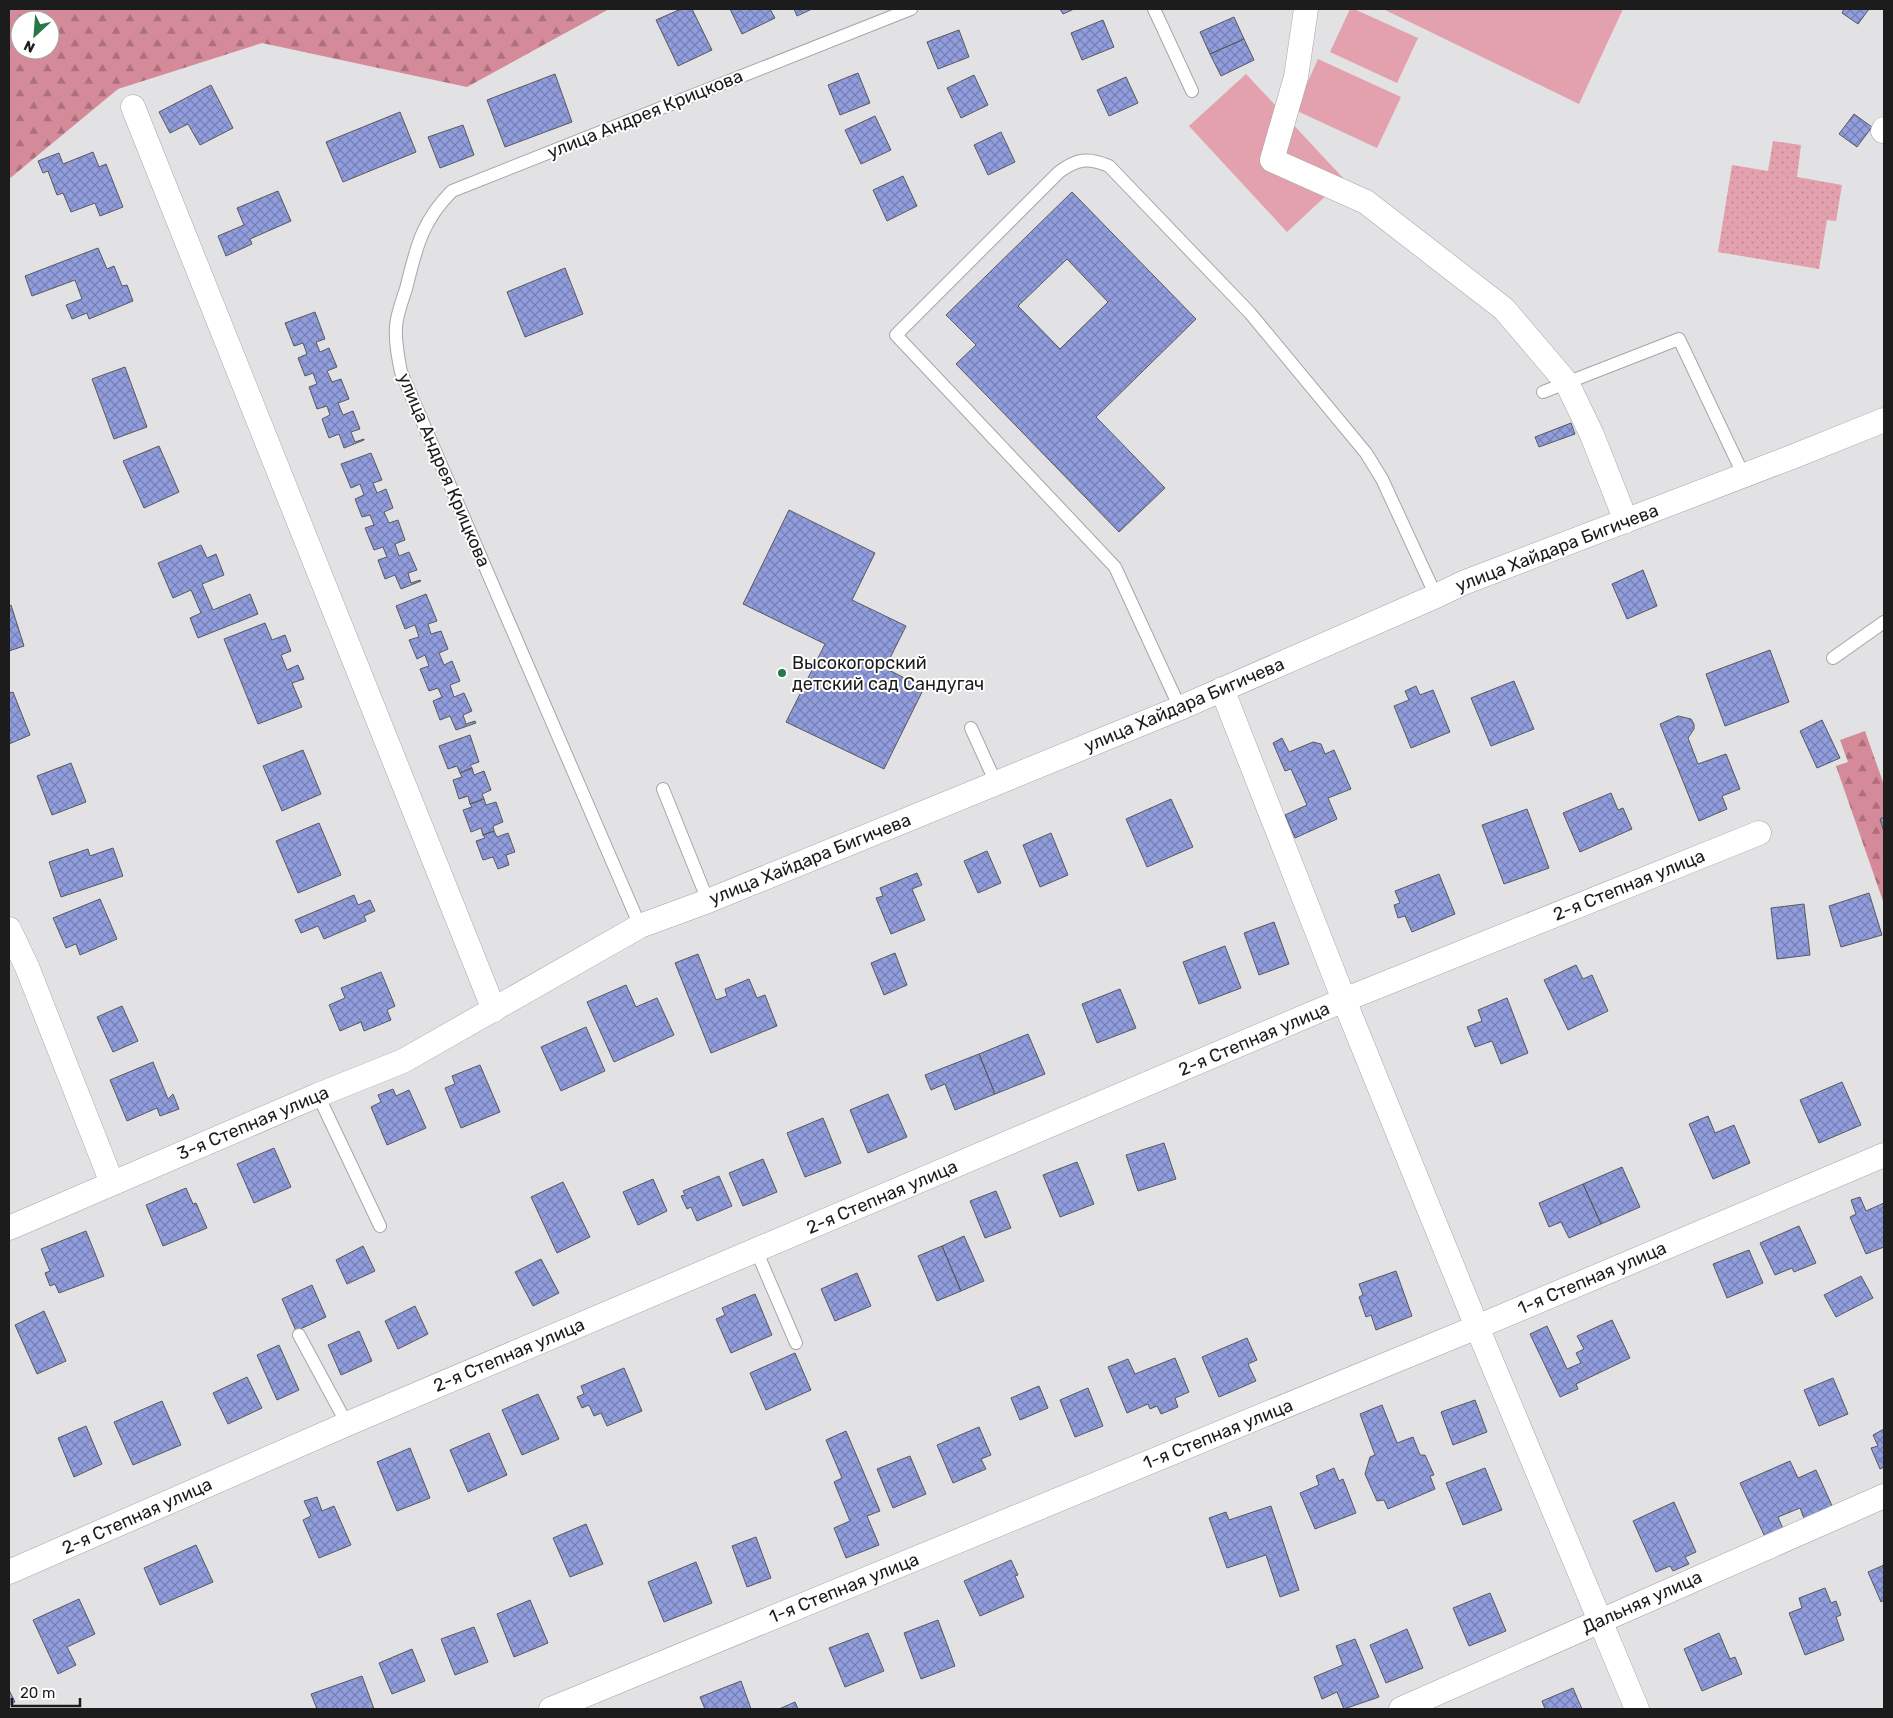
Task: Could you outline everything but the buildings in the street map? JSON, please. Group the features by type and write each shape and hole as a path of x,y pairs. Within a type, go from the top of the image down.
{"street":[{"path":"1306,9 1296,77 1272,160 1366,202 1504,309 1568,383 1592,435 1626,521"},
{"path":"133,107 494,1010"},
{"name":"улица Хайдара Бигичева","path":"494,1010 640,926 708,901 1180,708 1463,583 1744,476 1884,420"},
{"path":"1222,689 1344,1000 1477,1327 1637,1709"},
{"name":"2-я Степная улица","path":"9,1572 347,1424 1344,1000 1759,833"},
{"path":"9,929 18,971 112,1184"},
{"name":"3-я Степная улица","path":"9,1228 318,1095 403,1061 494,1010"},
{"name":"1-я Степная улица","path":"551,1709 1477,1327 1884,1155"},
{"name":"Дальняя улица","path":"1401,1709 1884,1496"}],"lane":[{"name":"улица Андрея Крицкова","path":"640,926 401,372 397,349 396,325 419,241 429,218 452,191 910,9"},
{"path":"1154,9 1192,91"},
{"path":"1180,708 1116,566 896,336 1059,172 1072,163 1085,160 1098,161 1109,166 1262,328 1366,453 1382,479 1436,596"},
{"path":"1543,392 1679,339 1744,476"},
{"path":"1833,658 1884,622"},
{"path":"972,728 996,783"},
{"path":"663,789 708,901"},
{"path":"318,1095 380,1226"},
{"path":"756,1250 796,1343"},
{"path":"299,1334 347,1424"}],"shaded area":[{"path":"1350,9 1354,9 1418,38 1397,83 1330,52"},
{"path":"1383,9 1623,9 1579,104"},
{"path":"1318,59 1401,97 1377,148 1295,110"},
{"path":"1246,74 1344,179 1287,232 1189,126"},
{"path":"1773,141 1801,145 1797,177 1842,185 1836,221 1827,220 1819,269 1718,252 1732,165 1768,171"}],"green space":[{"path":"9,9 609,9 467,87 262,43 118,89 9,179"},
{"path":"1865,731 1884,785 1884,904 1836,766 1848,762 1840,740"}],"place":[{"name":"Высокогорский детский сад Сандугач","path":"782,673"}]}
